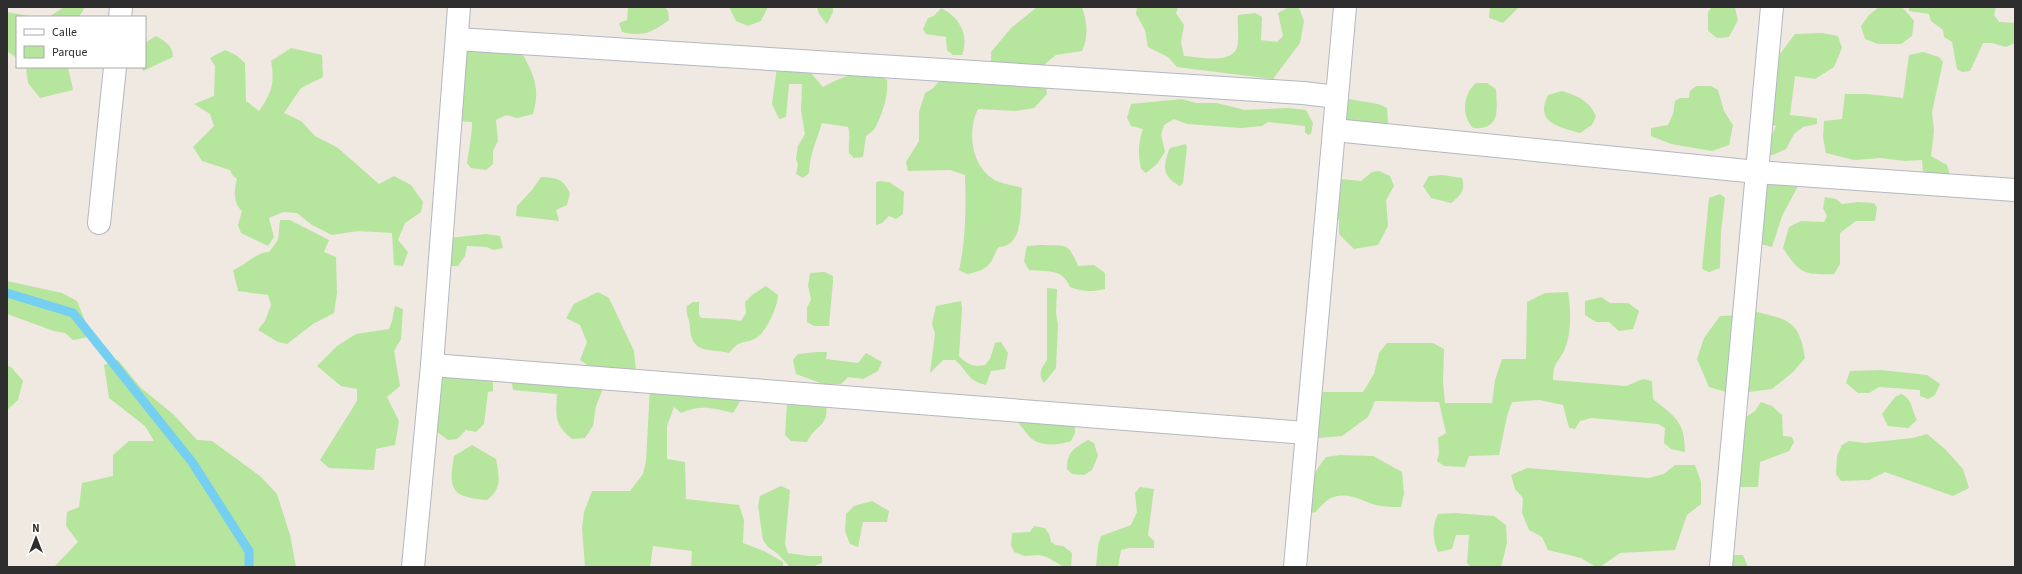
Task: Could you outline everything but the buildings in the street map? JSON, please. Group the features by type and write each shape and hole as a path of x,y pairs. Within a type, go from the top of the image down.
{"street":[{"path":"413,567 432,365 460,7"},
{"path":"1295,567 1345,7"},
{"path":"1721,567 1772,7"},
{"path":"457,39 1303,93 1337,97"},
{"path":"99,223 115,68"},
{"path":"1334,130 1757,172 2015,190"},
{"path":"432,365 1306,433"}],"green space":[{"path":"64,7 85,7 80,16 50,16"},
{"path":"628,7 665,7 668,11 669,20 647,33 636,34 622,32 619,23 627,20"},
{"path":"729,7 768,7 761,21 748,26 736,21"},
{"path":"817,7 833,7 833,12 827,24 819,14"},
{"path":"1037,7 1082,7 1085,18 1086,40 1082,51 1056,55 1034,73 1045,79 1047,94 1034,108 1016,111 978,109 972,137 976,156 980,165 993,179 1022,188 1021,214 1020,224 1013,240 1007,245 999,247 989,265 979,271 967,274 959,270 965,223 965,175 950,170 908,171 906,162 919,141 919,112 925,93 932,89 945,75 991,72 991,52 1011,28"},
{"path":"1137,7 1178,7 1176,13 1184,25 1181,42 1184,56 1207,58 1224,57 1231,55 1236,50 1238,43 1238,15 1255,13 1262,17 1261,40 1277,42 1283,36 1278,13 1289,7 1299,8 1304,21 1300,43 1273,79 1177,67 1168,57 1148,47 1145,30 1136,14"},
{"path":"1490,7 1519,7 1503,23 1489,18"},
{"path":"1712,7 1735,8 1738,20 1729,37 1717,38 1708,31 1708,12"},
{"path":"1879,7 1902,7 1914,21 1912,36 1901,44 1878,44 1865,39 1861,26 1869,15"},
{"path":"1909,7 1996,7 1994,15 1999,22 2015,23 2015,43 2006,47 1992,43 1983,43 1970,71 1962,72 1957,69 1952,42 1944,37 1943,30 1931,21 1929,14 1909,11"},
{"path":"941,8 953,16 961,27 965,40 962,55 953,55 947,50 946,37 926,34 923,29 928,18 934,16"},
{"path":"7,12 29,16 16,16 16,57 7,51"},
{"path":"1822,33 1838,36 1842,48 1834,67 1815,79 1795,76 1790,115 1817,118 1817,124 1803,127 1794,134 1786,149 1773,155 1752,152 1761,131 1773,133 1776,126 1766,124 1770,62 1779,55 1795,34"},
{"path":"156,36 170,47 173,57 143,71 142,68 146,68 146,42"},
{"path":"476,43 520,50 532,73 536,88 533,114 517,118 506,115 496,120 498,141 493,151 493,164 486,170 471,168 467,163 472,122 457,121 458,52"},
{"path":"291,48 322,55 323,77 301,88 284,113 301,121 315,136 338,148 379,184 394,176 411,185 423,202 421,212 405,223 398,240 408,252 403,266 394,265 392,233 358,231 332,235 312,225 297,213 283,212 269,218 274,237 268,246 241,233 238,225 242,211 237,204 235,196 237,179 233,176 230,170 202,161 193,147 214,126 210,114 194,104 214,96 215,66 210,58 225,50 236,55 245,63 246,101 259,111 270,93 273,75 271,61"},
{"path":"1923,52 1939,57 1943,62 1932,112 1934,131 1931,156 1947,165 1950,176 1923,173 1922,160 1905,161 1880,158 1854,160 1826,153 1823,138 1824,121 1842,119 1845,94 1867,94 1903,98 1909,55"},
{"path":"777,67 810,72 823,87 846,76 864,73 872,73 887,80 886,98 882,111 875,128 866,136 863,157 854,158 849,153 848,127 822,123 812,153 809,173 803,178 796,174 798,165 796,159 798,146 805,134 801,111 802,84 789,84 786,117 779,119 772,104"},
{"path":"26,68 68,68 73,90 40,98 28,83"},
{"path":"1476,83 1487,83 1496,89 1497,111 1495,117 1489,126 1482,128 1473,128 1469,123 1465,111 1468,93"},
{"path":"1696,86 1711,86 1718,90 1724,111 1733,125 1729,145 1712,151 1671,144 1651,136 1651,128 1668,125 1673,114 1675,101 1680,98 1689,98 1690,91"},
{"path":"1562,91 1582,99 1590,106 1596,116 1592,125 1580,133 1557,126 1547,118 1544,112 1548,95"},
{"path":"1182,99 1196,103 1217,103 1245,110 1288,108 1306,110 1313,123 1311,134 1308,135 1305,132 1305,126 1268,122 1262,126 1241,128 1187,124 1174,119 1164,125 1161,135 1165,152 1157,164 1146,173 1141,169 1139,153 1139,144 1143,129 1131,126 1127,118 1131,104"},
{"path":"1351,99 1378,104 1387,108 1388,124 1380,128 1347,131 1342,100"},
{"path":"1186,144 1187,147 1183,183 1180,186 1169,178 1165,170 1165,165 1170,148"},
{"path":"1379,171 1390,176 1394,186 1386,200 1388,226 1378,245 1354,249 1339,234 1339,220 1326,206 1329,190 1341,179 1361,181 1372,172"},
{"path":"1774,172 1796,174 1798,186 1782,216 1772,247 1757,243 1750,194"},
{"path":"1442,175 1462,178 1463,189 1457,198 1451,203 1431,198 1423,186 1429,176"},
{"path":"541,177 551,178 562,182 570,193 567,205 556,210 559,221 516,216 517,206 532,190"},
{"path":"876,182 889,182 904,192 903,214 896,219 889,216 882,223 876,225"},
{"path":"1720,194 1725,198 1721,231 1720,268 1709,272 1702,269 1709,198"},
{"path":"1825,197 1836,199 1842,204 1858,202 1874,203 1877,208 1875,221 1856,221 1840,233 1840,264 1834,274 1809,273 1798,267 1783,248 1789,227 1801,221 1824,222 1827,216 1823,208"},
{"path":"280,220 290,220 329,240 324,252 336,257 337,293 334,313 313,324 287,344 278,342 258,330 265,321 271,305 268,295 238,291 233,270 255,256 269,252 278,240"},
{"path":"486,234 500,236 503,248 493,250 487,247 467,246 465,256 458,266 448,266 449,238"},
{"path":"1027,246 1065,246 1072,252 1078,266 1094,265 1105,273 1105,289 1091,291 1079,290 1070,287 1063,277 1053,272 1029,270 1024,261"},
{"path":"825,272 833,276 829,326 814,326 807,322 807,308 811,299 808,286 810,273"},
{"path":"7,281 62,293 77,301 88,328 94,336 73,340 65,333 54,331 7,314"},
{"path":"766,286 778,295 771,319 760,335 752,340 737,345 729,353 703,349 694,343 691,337 687,306 693,302 699,302 699,315 701,318 741,321 746,313 745,302 752,295"},
{"path":"1047,288 1057,289 1056,313 1058,325 1056,368 1044,383 1041,374 1042,368 1047,360"},
{"path":"598,292 609,298 634,351 636,371 595,370 580,360 587,342 580,325 566,318 574,304"},
{"path":"1568,292 1570,306 1570,329 1567,344 1555,366 1553,380 1626,386 1643,379 1652,381 1653,399 1673,416 1681,426 1685,442 1685,452 1671,449 1664,443 1665,428 1658,424 1591,418 1580,421 1575,429 1569,428 1563,405 1539,400 1512,402 1507,416 1499,455 1469,456 1465,467 1444,466 1437,461 1439,453 1438,438 1446,433 1439,402 1375,401 1368,417 1342,436 1317,438 1310,402 1323,392 1363,392 1374,374 1379,353 1387,343 1433,343 1444,349 1443,382 1445,403 1492,403 1495,380 1502,359 1526,359 1527,302 1545,293"},
{"path":"1601,297 1610,303 1628,303 1639,311 1633,329 1619,331 1609,322 1596,322 1585,315 1585,301"},
{"path":"961,301 962,309 959,356 971,365 985,365 990,359 995,343 1001,342 1008,353 1005,369 991,371 986,385 971,378 955,360 943,360 930,373 935,334 932,324 936,306"},
{"path":"395,306 403,309 401,339 394,351 400,386 387,397 399,421 395,445 376,449 374,470 329,468 320,460 357,401 357,389 341,386 317,366 337,346 356,334 389,329"},
{"path":"1753,311 1790,323 1799,335 1805,358 1793,372 1772,389 1733,394 1709,387 1697,359 1704,338 1720,316 1748,315"},
{"path":"827,352 826,359 858,363 866,353 882,362 878,371 863,379 848,377 841,384 826,385 796,374 793,360 798,354"},
{"path":"118,360 140,387 174,415 197,440 212,441 260,476 277,494 290,535 296,567 54,567 78,542 66,526 67,512 79,507 82,483 113,476 113,455 129,441 154,441 145,426 109,398 104,365"},
{"path":"7,365 12,368 23,381 18,400 7,410"},
{"path":"1881,370 1927,375 1940,384 1935,395 1928,399 1920,396 1920,390 1879,387 1869,393 1858,393 1846,383 1850,371"},
{"path":"449,374 493,376 493,391 488,392 484,424 476,432 466,430 457,439 448,440 433,429 437,377"},
{"path":"523,381 601,382 602,391 596,406 593,426 585,438 572,439 562,429 557,419 557,394 513,390 512,383"},
{"path":"650,388 741,400 733,413 713,408 694,408 681,413 674,407 667,426 667,459 685,462 686,499 739,505 744,520 743,543 764,551 783,562 783,567 691,567 692,551 653,546 650,567 585,567 582,528 584,512 592,491 630,491 643,474 646,461"},
{"path":"1901,394 1910,402 1917,420 1908,428 1888,426 1882,414 1895,397"},
{"path":"800,402 826,404 826,417 824,422 814,431 807,442 791,441 785,435 787,404"},
{"path":"1761,402 1772,406 1782,415 1783,436 1792,437 1794,442 1789,451 1760,462 1758,487 1730,487 1721,464 1721,446 1743,419 1755,411"},
{"path":"1051,415 1075,419 1075,433 1071,441 1061,444 1036,442 1030,438 1019,424 1019,417 1041,424"},
{"path":"1927,434 1945,449 1963,469 1969,488 1953,496 1885,472 1869,480 1841,481 1836,474 1837,456 1842,445 1849,441 1865,443 1913,438"},
{"path":"1088,440 1094,443 1098,456 1092,470 1084,475 1072,474 1067,469 1068,458 1076,448"},
{"path":"472,445 496,459 499,476 498,486 496,491 487,500 466,497 455,490 453,485 452,468 454,456"},
{"path":"1340,455 1373,456 1402,472 1404,494 1401,507 1385,507 1350,496 1340,496 1331,498 1314,513 1301,508 1311,481 1321,463 1326,457"},
{"path":"1675,465 1695,465 1701,482 1701,504 1687,515 1675,550 1620,553 1600,567 1596,567 1581,558 1548,550 1542,537 1529,530 1522,513 1523,498 1515,489 1511,475 1527,468 1649,478 1664,474"},
{"path":"781,486 790,490 785,544 788,553 822,556 822,563 812,567 790,567 778,554 768,547 763,540 758,506 760,496"},
{"path":"1140,487 1154,489 1148,535 1154,541 1154,548 1129,548 1121,550 1118,567 1096,567 1098,546 1101,536 1131,525 1137,512 1135,493"},
{"path":"872,501 889,511 887,522 863,522 858,547 850,544 845,531 846,514 854,506"},
{"path":"1454,513 1494,516 1506,525 1507,543 1501,567 1471,567 1467,563 1469,535 1456,535 1452,549 1438,552 1435,542 1434,528 1438,514"},
{"path":"1034,526 1045,528 1049,534 1051,542 1056,545 1063,546 1072,553 1071,566 1064,567 1047,557 1039,555 1025,556 1014,552 1011,545 1012,533 1030,532"},
{"path":"1733,555 1743,555 1748,567 1718,567"}],"waterway":[{"path":"7,293 73,313 192,462 249,551 249,567"}]}
